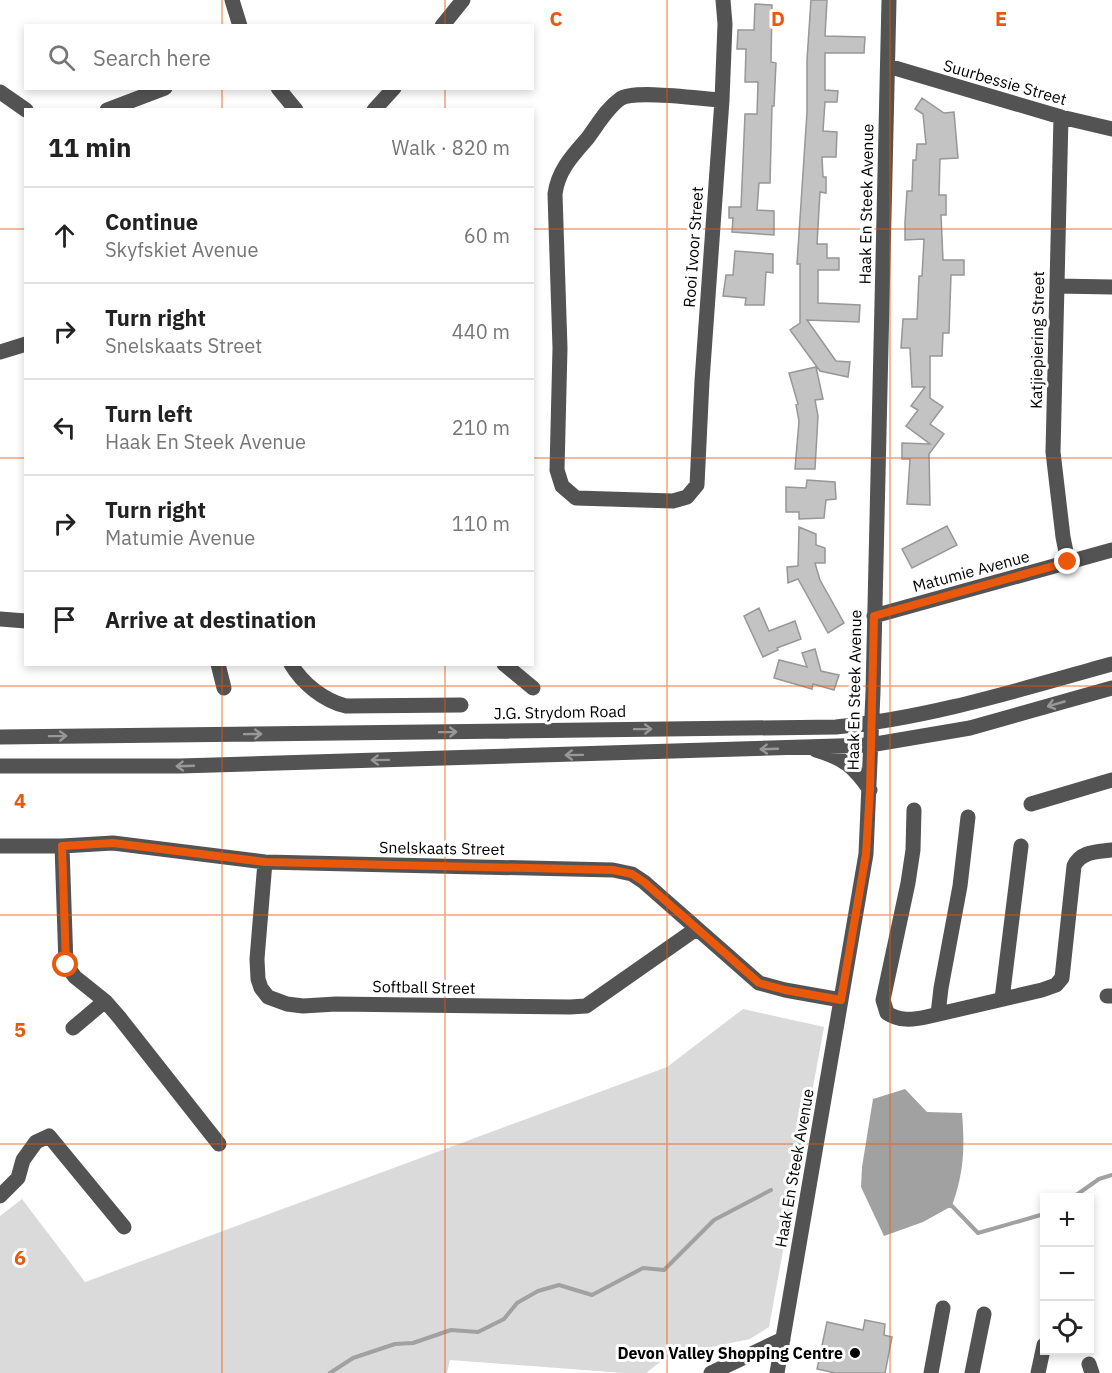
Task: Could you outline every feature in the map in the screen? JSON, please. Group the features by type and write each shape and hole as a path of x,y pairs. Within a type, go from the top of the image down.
{"street":[{"path":"232,0 239,24"},
{"path":"444,24 463,0"},
{"name":"Rooi Ivoor Street","path":"722,100 640,94 623,97 613,105 562,169 558,179 555,194 560,348 557,470 562,486 576,498 662,501 680,499 691,494 697,485 722,100 725,24 723,0"},
{"name":"Haak En Steek Avenue","path":"777,1373 864,870 870,790 889,0"},
{"name":"Suurbessie Street","path":"888,66 1061,117 1112,129"},
{"path":"112,108 160,90"},
{"path":"280,90 294,108"},
{"path":"376,108 392,90"},
{"path":"0,92 24,109"},
{"name":"Katjiepiering Street","path":"1061,117 1053,465 1062,537 1068,562"},
{"path":"1057,286 1112,287"},
{"path":"0,352 24,345"},
{"name":"Matumie Avenue","path":"874,616 1112,550"},
{"path":"0,620 24,621"},
{"name":"J.G. Strydom Road","path":"0,737 806,729 870,724 935,712 1112,664"},
{"path":"218,666 224,688"},
{"path":"292,666 297,675 318,692 346,706 461,705"},
{"path":"506,666 533,688"},
{"path":"0,766 180,766 870,745 970,728 1112,688"},
{"path":"807,748 826,753 848,764 858,772 870,790"},
{"path":"1031,804 1112,780"},
{"path":"914,810 913,850 909,876 884,1000 887,1013 896,1018 915,1019 938,1014 1051,987 1059,982 1062,978 1074,866 1080,857 1089,853 1112,850"},
{"path":"938,1014 960,886 968,817"},
{"name":"Snelskaats Street","path":"0,846 113,843 265,862 613,870 632,874 644,882 759,983 841,1000"},
{"path":"62,846 66,965 72,973 105,1001 219,1144"},
{"path":"1002,999 1021,846"},
{"name":"Softball Street","path":"265,862 257,959 258,979 268,998 287,1004 303,1006 336,1004 586,1006 696,929"},
{"path":"73,1028 105,1001"},
{"path":"0,1196 18,1178 23,1160 36,1142 49,1136 124,1227"},
{"path":"931,1373 943,1308"},
{"path":"972,1373 984,1314"},
{"path":"710,1372 783,1339"},
{"path":"1038,1373 1042,1355"}],"shaded area":[{"path":"743,1009 824,1027 769,1327 750,1339 668,1356 646,1373 450,1360 447,1373 0,1373 0,1216 22,1199 85,1282 667,1067"},
{"path":"905,1089 927,1112 962,1113 961,1171 952,1206 923,1222 884,1236 861,1187 862,1167 873,1099"}],"building":[{"path":"811,0 827,0 825,36 865,37 864,53 825,53 825,90 838,91 837,102 825,102 823,131 837,132 836,157 822,157 826,193 820,192 817,244 827,244 827,258 839,258 839,270 818,270 818,303 860,305 859,322 807,320 836,361 850,362 848,377 820,371 790,330 800,323 800,264 797,264 807,112 807,60"},
{"path":"755,4 772,5 771,62 776,63 774,106 772,106 770,183 759,183 757,210 774,211 774,235 732,232 733,218 729,218 729,207 741,207 745,114 757,114 758,82 745,82 746,49 737,49 738,30 754,30"},
{"path":"922,98 944,113 954,112 958,158 940,159 939,195 946,195 946,215 941,215 943,260 964,260 964,275 951,275 949,333 943,333 942,356 930,356 930,398 943,407 930,424 944,434 929,454 930,505 907,504 910,459 902,459 902,443 930,444 906,426 918,410 911,406 925,387 912,387 910,348 901,348 903,319 917,319 919,276 922,276 924,239 905,240 905,222 907,191 912,191 913,160 916,160 917,144 926,144 923,114 915,109"},
{"path":"735,251 773,254 773,273 766,272 764,305 745,305 746,298 723,296 726,275 733,275"},
{"path":"816,367 823,399 815,400 818,416 815,469 795,469 799,421 796,405 798,404 789,373"},
{"path":"807,480 835,482 836,499 826,500 824,518 799,519 799,512 786,512 786,487 806,488"},
{"path":"947,526 957,545 912,568 902,549"},
{"path":"799,527 816,534 816,545 825,548 825,563 815,563 820,580 844,623 828,633 798,579 788,583 787,567 798,566"},
{"path":"759,608 769,631 795,621 801,639 777,648 778,650 763,657 744,616"},
{"path":"815,649 821,671 839,675 834,690 813,684 812,689 774,678 779,660 807,667 802,653"},
{"name":"Devon Valley Shopping Centre","path":"865,1320 885,1324 884,1335 892,1337 885,1373 835,1373 817,1369 827,1322 863,1330"}],"waterway":[{"path":"1079,1193 1099,1179 1112,1175"},
{"path":"330,1373 353,1358 395,1344 413,1343 451,1330 478,1332 504,1319 517,1303 538,1291 559,1285 592,1295 643,1268 664,1270 714,1220 771,1190"},
{"path":"948,1206 952,1206 978,1233 1040,1215"}],"place":[{"name":"Devon Valley Shopping Centre","path":"855,1353"}],"route":[{"path":"66,965 62,846 113,843 265,862 613,870 632,874 655,890 759,983 841,1000 866,854 870,790 874,616 1068,562"}]}
